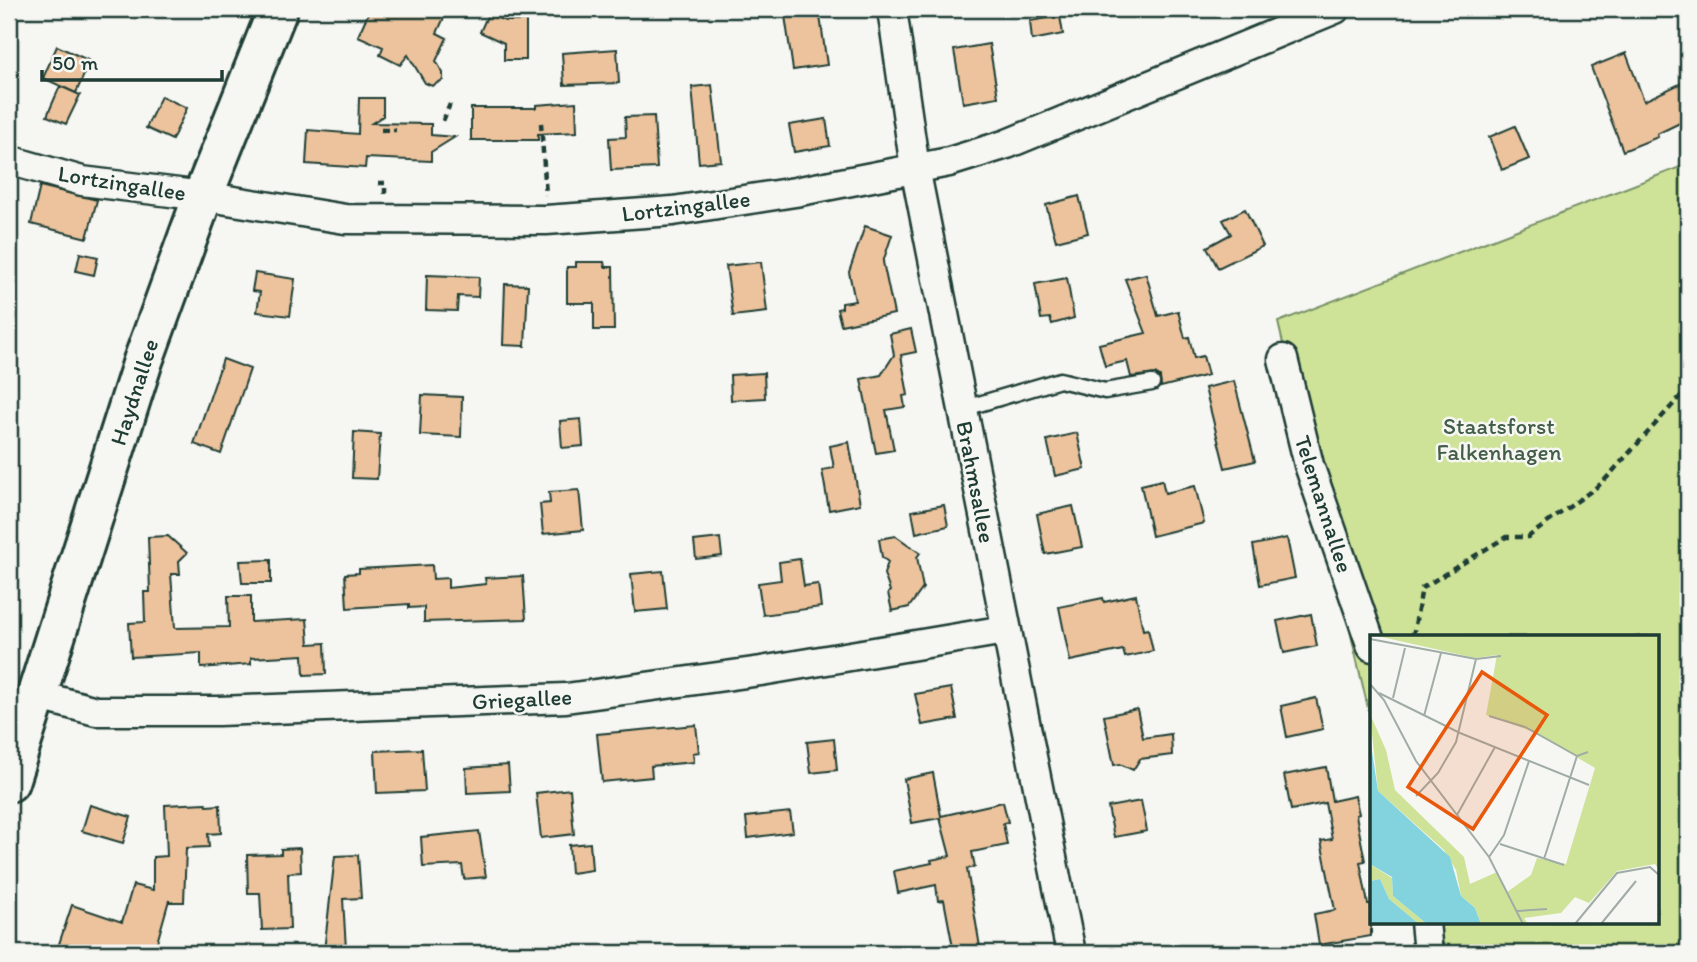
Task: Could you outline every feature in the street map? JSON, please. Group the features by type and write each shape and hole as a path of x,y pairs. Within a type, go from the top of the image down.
{"street":[{"name":"Haydnallee","path":"9,782 143,361 203,196 278,9"},
{"name":"Brahmsallee","path":"892,9 915,168 1071,953"},
{"name":"Lortzingallee","path":"9,160 82,181 203,196 345,219 546,220 673,211 795,192 949,162 1007,144 1335,9"},
{"name":"Telemannallee","path":"1283,359 1309,465 1370,645"},
{"name":"Griegallee","path":"36,695 96,711 218,711 566,698 761,671 1005,630"},
{"path":"1425,923 1428,953"}],"lane":[{"path":"962,409 1060,380 1105,391 1152,383"}],"path":[{"path":"443,121 450,104"},
{"path":"541,123 546,194"},
{"path":"382,130 396,130"},
{"path":"378,183 386,183 386,190"},
{"path":"1413,635 1422,588 1506,537 1528,537 1602,483 1688,388"}],"green space":[{"name":"Staatsforst Falkenhagen","path":"1688,164 1688,953 1424,953 1419,923 1658,923 1658,635 1370,635 1370,717 1278,322"}],"building":[{"path":"370,9 448,9 437,33 447,38 436,61 443,73 443,80 432,86 425,83 408,55 400,65 380,55 383,47 358,36"},
{"path":"784,9 819,9 827,65 793,70"},
{"path":"488,14 505,21 526,21 526,60 504,60 504,43 480,32"},
{"path":"1060,16 1063,34 1032,40 1030,21"},
{"path":"989,44 998,97 963,103 954,50"},
{"path":"57,46 90,61 76,93 43,78"},
{"path":"617,49 619,83 564,85 562,53"},
{"path":"1626,53 1644,101 1688,80 1688,119 1657,134 1658,137 1623,151 1591,67"},
{"path":"712,85 721,161 699,163 692,87"},
{"path":"60,86 80,95 66,124 47,116"},
{"path":"161,96 187,108 172,140 146,128"},
{"path":"359,98 383,98 383,116 372,123 431,124 431,135 455,137 431,152 431,161 366,158 365,168 306,164 308,130 358,134"},
{"path":"576,102 577,132 538,134 538,140 471,140 471,108 536,108 536,105"},
{"path":"654,116 657,168 611,170 609,138 626,137 625,117"},
{"path":"826,119 830,146 794,152 789,125"},
{"path":"1515,126 1529,159 1502,170 1489,137"},
{"path":"40,186 97,200 87,238 31,224"},
{"path":"1079,196 1088,233 1056,241 1046,205"},
{"path":"1245,209 1263,246 1218,268 1207,247 1231,234 1223,220"},
{"path":"865,226 892,235 883,262 894,314 841,325 837,309 842,308 842,303 855,301 849,272"},
{"path":"80,253 98,257 94,275 76,271"},
{"path":"576,262 604,262 605,267 613,267 614,330 594,330 594,303 567,303 567,267 576,267"},
{"path":"761,262 767,312 733,316 726,266"},
{"path":"255,273 295,279 290,316 257,312 260,292 252,291"},
{"path":"1146,274 1158,316 1178,311 1194,358 1203,356 1208,375 1161,387 1160,377 1155,374 1131,377 1127,361 1105,366 1099,344 1146,333 1125,279"},
{"path":"427,275 479,277 478,297 458,296 457,311 426,310"},
{"path":"1067,278 1074,318 1052,324 1050,318 1041,319 1035,284"},
{"path":"505,284 528,285 525,346 503,345"},
{"path":"911,329 916,352 901,355 908,395 903,396 905,407 886,410 894,450 876,453 861,379 881,375 894,355 890,334"},
{"path":"223,359 250,369 221,454 194,444"},
{"path":"764,373 765,398 731,400 730,375"},
{"path":"1234,381 1255,461 1225,468 1205,388"},
{"path":"422,395 462,397 461,437 420,435"},
{"path":"581,419 583,446 562,448 560,421"},
{"path":"354,432 380,434 377,479 352,478"},
{"path":"1077,433 1085,469 1055,476 1047,440"},
{"path":"849,442 860,504 829,510 822,470 834,468 830,446"},
{"path":"1162,480 1165,493 1195,486 1204,523 1152,536 1141,485"},
{"path":"579,490 583,530 543,534 540,504 550,503 549,492"},
{"path":"944,505 948,526 916,533 912,511"},
{"path":"1073,506 1082,547 1045,554 1037,514"},
{"path":"168,536 187,553 179,561 180,574 171,574 175,628 229,627 228,596 251,596 251,622 307,619 309,644 325,643 326,674 304,675 303,655 251,658 251,664 201,668 201,653 131,657 129,623 145,622 144,592 150,592 148,537"},
{"path":"896,536 920,553 917,557 923,588 909,607 892,611 888,593 890,591 884,574 888,562 882,557 879,539"},
{"path":"720,538 722,556 696,559 694,541"},
{"path":"1287,538 1295,578 1260,585 1253,545"},
{"path":"800,559 804,586 818,584 821,607 763,615 758,583 781,580 779,562"},
{"path":"271,560 271,583 242,583 240,561"},
{"path":"432,565 433,579 448,578 448,588 486,584 485,578 523,576 526,619 424,622 424,607 409,608 409,604 347,608 345,574 359,573 359,569"},
{"path":"663,571 667,609 635,612 631,574"},
{"path":"1136,595 1143,630 1148,629 1153,651 1125,657 1123,650 1070,661 1059,607 1103,598 1104,602"},
{"path":"1311,614 1317,646 1284,653 1277,621"},
{"path":"951,688 957,719 922,725 915,694"},
{"path":"1316,698 1323,729 1287,737 1281,706"},
{"path":"1137,709 1143,738 1171,734 1172,755 1140,759 1133,770 1120,764 1114,765 1104,716"},
{"path":"696,725 699,752 693,753 694,762 651,766 652,777 602,782 597,734"},
{"path":"834,739 837,770 811,773 807,742"},
{"path":"422,749 425,791 377,793 375,751"},
{"path":"508,765 510,791 467,793 466,768"},
{"path":"1326,767 1332,801 1355,796 1365,861 1360,862 1370,904 1371,936 1319,945 1314,914 1335,910 1321,841 1332,839 1325,803 1291,810 1284,775"},
{"path":"933,773 941,816 1003,802 1008,822 1003,823 1007,845 972,852 975,867 967,869 981,953 954,953 944,900 938,901 936,885 898,893 894,871 932,863 931,860 950,856 940,818 912,823 904,779"},
{"path":"570,789 574,834 541,838 536,793"},
{"path":"1141,801 1147,831 1114,837 1108,807"},
{"path":"206,803 207,806 220,805 221,833 208,834 209,847 186,848 184,902 169,900 154,953 56,953 72,905 122,922 133,885 153,890 153,857 167,856 165,805"},
{"path":"90,805 131,817 123,843 82,831"},
{"path":"790,812 793,832 748,838 746,817"},
{"path":"479,831 486,877 464,879 462,865 423,867 421,837"},
{"path":"590,843 592,870 571,873 569,845"},
{"path":"300,848 301,872 288,873 290,929 262,930 260,893 248,893 247,855 281,854 281,849"},
{"path":"358,855 361,898 343,899 346,949 324,951 335,856"}]}
